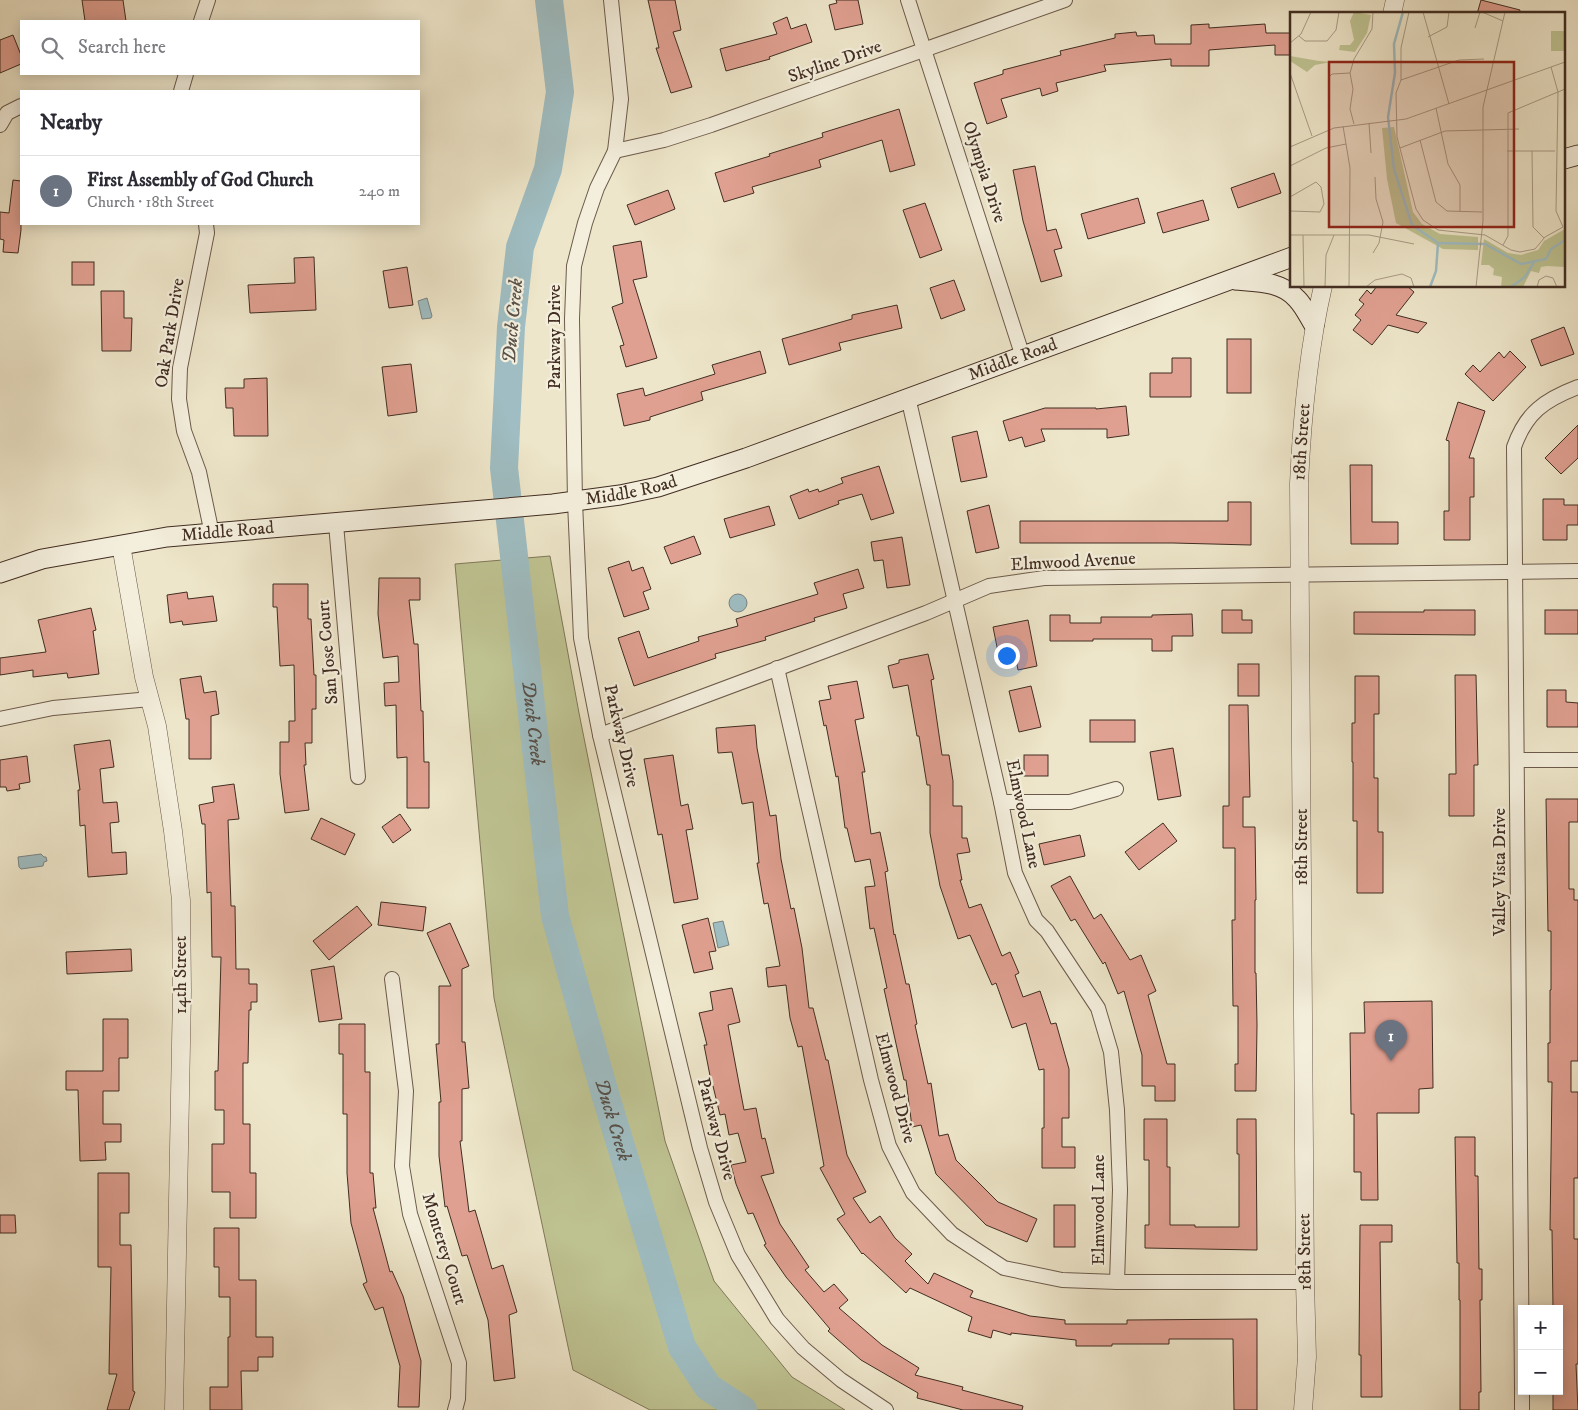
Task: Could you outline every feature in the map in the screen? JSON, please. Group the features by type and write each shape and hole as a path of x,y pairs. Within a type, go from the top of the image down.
{"main road":[{"path":"1566,159 1578,155"},
{"name":"Middle Road","path":"0,573 42,560 167,537 575,502 658,487 746,458 1290,258"},
{"name":"Middle Road","path":"1232,279 1275,284 1285,289 1297,299 1314,325"}],"street":[{"path":"201,20 208,0"},
{"name":"Parkway Drive","path":"611,0 621,99 615,151 597,188 585,223 574,266 572,328 575,502 581,638 600,735 700,1148 716,1202 738,1256 777,1319 804,1348 841,1380 886,1410"},
{"name":"Olympia Drive","path":"908,0 1023,356"},
{"name":"Skyline Drive","path":"615,151 664,140 710,126 1065,0"},
{"path":"181,90 186,75"},
{"path":"0,125 7,113 20,106"},
{"name":"Oak Park Drive","path":"206,225 207,233 180,368 178,399 184,431 199,472 212,534"},
{"name":"18th Street","path":"1303,1410 1307,1357 1299,484 1301,440 1314,325 1323,288"},
{"name":"Valley Vista Drive","path":"1522,1350 1514,447 1527,419 1538,408 1578,387"},
{"name":"Elmwood Lane","path":"908,397 1001,802 1014,873 1036,920 1047,931 1098,1008 1111,1052 1117,1110 1120,1190 1117,1282"},
{"name":"San Jose Court","path":"336,524 358,777"},
{"name":"14th Street","path":"121,546 144,677 159,736 181,900 182,991 174,1410"},
{"name":"Elmwood Avenue","path":"600,735 926,612 989,586 1044,578 1578,571"},
{"name":"Elmwood Drive","path":"777,668 871,1080 889,1146 913,1193 952,1234 1004,1268 1062,1280 1117,1282 1305,1282"},
{"path":"0,719 53,708 150,699"},
{"path":"1518,760 1578,760"},
{"path":"1001,802 1070,802 1116,789"},
{"name":"Monterey Court","path":"392,979 406,1091 402,1166 410,1214 459,1362 458,1399 455,1410"},
{"name":"Valley Vista Drive","path":"1522,1395 1522,1410"}],"green space":[{"path":"550,556 579,713 665,1141 714,1281 792,1377 845,1410 650,1410 573,1370 494,998 455,564"}],"water":[{"path":"427,298 432,316 431,318 422,319 418,301"},
{"path":"738,594 744,597 747,603 744,609 738,612 732,609 729,603 732,597"},
{"path":"41,854 46,857 47,861 44,862 43,866 21,869 19,867 18,857"},
{"path":"723,921 729,945 718,948 713,923"}],"building":[{"path":"82,0 123,0 126,20 85,20"},
{"path":"648,0 675,0 681,30 673,32 692,87 671,93 656,48 659,48"},
{"path":"836,0 858,0 863,24 835,30 829,5 837,3"},
{"path":"1481,0 1520,10 1520,12 1478,12"},
{"path":"787,17 791,29 806,24 812,42 769,57 770,59 726,71 720,49 777,34 773,23"},
{"path":"1209,24 1209,28 1265,24 1266,33 1290,33 1290,55 1275,55 1275,45 1209,50 1209,66 1171,66 1171,59 1104,65 1106,71 1056,83 1058,91 1042,96 1040,88 1001,99 1007,117 987,124 974,83 1003,74 1003,70 1061,55 1060,51 1115,38 1115,34 1136,32 1137,36 1154,35 1155,44 1191,44 1191,25"},
{"path":"13,35 20,52 20,64 0,73 0,40"},
{"path":"899,109 915,165 890,172 882,140 819,160 821,167 752,187 754,193 724,202 715,173 823,137 822,133"},
{"path":"1035,166 1047,231 1056,229 1062,248 1054,250 1062,276 1041,282 1023,221 1013,170"},
{"path":"1274,173 1281,193 1238,208 1231,188"},
{"path":"13,180 20,181 21,230 18,253 3,252 4,240 0,239 0,212 9,213"},
{"path":"668,190 675,209 635,225 627,205"},
{"path":"1138,198 1145,223 1088,239 1081,214"},
{"path":"1203,200 1209,220 1163,233 1157,213"},
{"path":"925,203 942,250 920,258 903,210"},
{"path":"641,241 647,277 633,280 657,358 626,367 620,346 624,345 612,307 623,303 613,246"},
{"path":"314,257 316,310 250,313 248,285 295,283 294,258"},
{"path":"72,262 94,262 94,285 72,285"},
{"path":"407,267 413,305 389,308 383,271"},
{"path":"954,280 965,310 941,319 930,288"},
{"path":"1376,288 1409,288 1414,292 1396,315 1427,323 1418,333 1388,325 1372,345 1353,330 1361,320 1355,315 1364,304 1359,300 1367,290 1371,294"},
{"path":"101,291 124,291 124,318 132,318 131,351 102,351"},
{"path":"897,305 902,328 839,343 841,350 789,365 782,339 852,319 852,315"},
{"path":"1564,327 1574,354 1541,366 1531,340"},
{"path":"1227,339 1251,339 1251,393 1227,393"},
{"path":"760,351 766,373 701,392 703,400 650,417 650,420 624,426 617,394 643,388 645,396 715,374 712,365"},
{"path":"1510,351 1526,367 1493,401 1465,374 1473,365 1480,372 1499,352 1504,358"},
{"path":"1172,358 1191,358 1191,397 1150,397 1150,373 1172,373"},
{"path":"411,364 417,412 388,416 382,367"},
{"path":"267,378 268,436 234,436 233,408 226,408 225,388 244,388 244,379"},
{"path":"1458,402 1485,411 1469,458 1474,458 1474,497 1470,497 1470,540 1444,540 1444,511 1449,511 1449,441 1446,440"},
{"path":"1126,406 1129,435 1107,438 1107,429 1041,429 1045,441 1025,447 1022,437 1009,441 1003,421 1045,408 1096,409"},
{"path":"1578,425 1578,458 1561,474 1545,458"},
{"path":"977,431 987,477 961,482 952,437"},
{"path":"1350,465 1372,465 1372,522 1398,522 1398,544 1351,544"},
{"path":"879,466 894,513 871,520 862,494 838,501 839,504 799,519 790,496 808,489 809,492 818,489 819,492 843,483 841,478"},
{"path":"1543,499 1564,499 1564,505 1578,505 1578,525 1567,525 1567,540 1543,540"},
{"path":"1228,502 1251,502 1251,545 1020,543 1020,521 1228,521"},
{"path":"989,505 999,548 976,553 967,511"},
{"path":"769,506 775,525 730,538 724,519"},
{"path":"694,536 701,554 671,564 664,547"},
{"path":"902,537 910,585 887,588 883,560 874,561 871,542"},
{"path":"629,561 632,571 643,567 651,589 643,592 649,609 624,617 608,568"},
{"path":"858,569 864,588 843,594 847,608 814,618 815,621 765,637 766,640 715,654 716,658 634,686 618,638 639,631 648,658 699,641 698,637 738,626 736,619 818,594 814,583"},
{"path":"379,578 420,578 420,600 409,600 414,644 418,644 421,711 423,711 424,762 429,762 429,808 407,808 407,757 397,758 396,705 385,706 384,683 399,682 398,656 383,658 378,614"},
{"path":"273,584 308,584 308,619 311,619 314,675 316,675 316,709 312,709 312,743 305,743 306,765 304,765 309,810 285,813 280,774 280,742 289,742 289,721 295,721 294,665 280,666 277,607 273,607"},
{"path":"187,592 188,599 213,596 217,621 183,625 182,621 170,623 167,595"},
{"path":"91,608 96,630 93,631 99,674 68,678 67,673 33,677 33,670 0,675 0,658 46,652 38,620"},
{"path":"1222,610 1242,610 1242,620 1252,620 1252,633 1222,633"},
{"path":"1424,610 1475,610 1475,635 1354,634 1354,612 1424,612"},
{"path":"1545,610 1578,610 1578,634 1545,634"},
{"path":"1192,614 1193,636 1172,636 1172,651 1152,651 1152,639 1050,641 1050,615 1070,615 1070,623 1101,623 1101,617 1152,617 1152,615"},
{"path":"1028,620 1037,666 1018,670 1014,649 998,652 993,627"},
{"path":"928,654 934,679 931,680 942,755 949,755 953,781 953,806 962,806 962,838 967,838 970,852 957,854 962,880 960,880 969,908 981,904 1002,956 1010,952 1019,973 1015,975 1023,997 1040,991 1051,1024 1056,1023 1069,1069 1069,1118 1062,1118 1062,1147 1075,1147 1075,1168 1042,1168 1044,1069 1039,1070 1026,1023 1012,1028 996,983 992,985 970,935 958,939 940,886 930,833 930,785 927,785 908,685 893,688 888,666 899,663 899,660"},
{"path":"1238,664 1259,664 1259,696 1238,696"},
{"path":"1455,675 1476,675 1478,765 1474,765 1474,816 1449,816 1449,774 1456,774"},
{"path":"201,676 204,693 216,691 219,714 211,716 211,759 189,759 189,719 186,719 180,679"},
{"path":"1355,676 1379,676 1379,714 1374,714 1374,778 1378,778 1378,832 1383,832 1383,893 1357,893 1357,821 1353,821 1352,762 1352,723 1355,723"},
{"path":"857,681 864,718 855,720 865,772 862,772 871,834 880,832 888,871 885,872 894,935 906,984 909,984 917,1024 915,1025 928,1084 931,1083 939,1136 948,1134 956,1160 998,1202 1037,1219 1027,1242 986,1225 936,1174 921,1125 912,1127 906,1080 904,1080 884,989 887,988 874,928 870,929 865,887 875,886 870,859 855,862 847,828 845,828 838,776 836,777 826,725 824,726 819,701 831,699 828,686"},
{"path":"1031,686 1041,727 1019,732 1009,691"},
{"path":"1547,690 1566,690 1566,702 1578,703 1578,727 1547,727"},
{"path":"1229,705 1248,705 1250,797 1243,797 1243,827 1255,827 1256,1091 1235,1091 1235,1064 1238,1064 1238,1006 1233,1006 1232,920 1235,920 1235,848 1223,848 1223,806 1229,806"},
{"path":"1090,720 1135,720 1135,742 1090,742"},
{"path":"755,725 757,748 770,816 776,815 781,859 791,909 794,908 802,948 809,1008 813,1008 826,1060 828,1060 847,1155 866,1192 853,1198 870,1223 880,1216 895,1238 912,1254 905,1261 928,1284 934,1273 973,1291 970,1297 1030,1316 1065,1320 1065,1324 1127,1324 1127,1320 1257,1319 1257,1410 1234,1410 1233,1339 1169,1339 1169,1344 1076,1346 1076,1340 1011,1333 1011,1335 993,1330 991,1338 968,1331 972,1317 910,1288 906,1293 862,1254 837,1219 845,1214 820,1168 824,1166 802,1046 798,1047 790,1018 786,985 768,987 766,968 780,966 768,903 764,904 757,863 759,863 753,802 742,804 732,752 718,753 716,728"},
{"path":"110,740 114,767 100,769 103,803 117,802 119,822 110,823 112,853 126,852 127,874 88,877 85,825 80,826 78,790 80,790 74,745"},
{"path":"1173,748 1181,796 1158,800 1150,752"},
{"path":"673,755 681,806 688,804 693,829 686,830 698,899 674,903 662,834 658,835 644,759"},
{"path":"1024,755 1048,755 1048,776 1024,776"},
{"path":"27,756 30,782 19,784 20,789 7,791 6,787 0,787 0,760"},
{"path":"234,784 239,819 228,820 231,906 235,906 236,969 249,969 249,984 257,984 257,1002 251,1002 251,1010 249,1010 248,1063 243,1063 243,1124 250,1124 250,1173 256,1173 256,1218 230,1218 230,1192 212,1192 212,1144 224,1144 224,1110 215,1110 215,1071 218,1071 221,957 212,957 211,892 207,893 205,824 202,824 199,805 214,802 212,787"},
{"path":"1546,799 1578,799 1578,822 1569,822 1569,889 1574,889 1574,900 1578,900 1578,1061 1571,1061 1571,1092 1578,1092 1578,1178 1574,1178 1574,1239 1578,1239 1578,1364 1576,1364 1578,1410 1553,1410 1553,1395 1563,1395 1563,1305 1553,1305 1552,1230 1550,1230 1552,1082 1548,1082 1551,931 1548,931"},
{"path":"400,814 411,830 393,843 382,827"},
{"path":"321,818 355,834 345,855 311,839"},
{"path":"1163,823 1177,841 1139,870 1125,852"},
{"path":"1080,835 1085,856 1044,865 1039,844"},
{"path":"1070,876 1094,919 1101,914 1130,960 1141,955 1156,991 1148,995 1167,1064 1175,1064 1175,1101 1155,1101 1155,1086 1142,1086 1142,1055 1124,991 1118,994 1105,962 1103,964 1075,919 1071,921 1051,886"},
{"path":"381,902 426,907 423,931 378,925"},
{"path":"357,906 372,925 329,960 313,941"},
{"path":"708,918 716,951 709,952 713,969 694,973 682,925"},
{"path":"450,923 469,966 462,969 462,1042 465,1042 469,1088 462,1089 462,1141 460,1141 469,1212 475,1210 492,1269 503,1265 517,1312 509,1315 515,1378 494,1381 488,1320 467,1255 462,1256 447,1206 445,1207 439,1156 439,1102 441,1102 436,1044 439,1044 439,986 451,986 427,933"},
{"path":"131,949 132,971 67,974 66,952"},
{"path":"334,966 342,1019 319,1022 311,970"},
{"path":"732,988 740,1022 728,1025 744,1110 756,1108 762,1139 765,1138 774,1173 761,1176 780,1224 809,1267 805,1270 824,1292 834,1284 848,1300 839,1308 882,1345 919,1368 915,1375 963,1387 962,1390 1023,1406 1022,1410 963,1410 917,1398 918,1393 861,1360 828,1331 830,1329 786,1277 764,1245 766,1244 753,1213 748,1214 736,1184 731,1165 746,1162 738,1133 729,1135 725,1114 720,1115 712,1086 704,1045 707,1045 699,1013 713,1010 710,992"},
{"path":"1432,1001 1433,1088 1419,1089 1419,1113 1377,1113 1378,1200 1361,1200 1361,1172 1354,1172 1354,1114 1351,1114 1350,1033 1365,1033 1364,1002"},
{"path":"103,1019 128,1019 128,1058 119,1058 119,1091 103,1091 103,1124 121,1124 121,1142 105,1142 106,1160 80,1161 78,1090 66,1090 66,1071 103,1071"},
{"path":"339,1024 365,1024 365,1072 370,1072 370,1173 373,1173 376,1208 373,1208 390,1272 392,1271 403,1296 421,1361 419,1407 398,1407 400,1366 383,1307 375,1310 363,1284 367,1282 351,1223 347,1173 347,1114 343,1114 343,1054 339,1054"},
{"path":"1144,1119 1167,1119 1167,1167 1170,1167 1170,1225 1239,1227 1237,1119 1256,1119 1257,1250 1145,1248 1145,1225 1149,1225 1149,1160 1144,1160"},
{"path":"1455,1137 1475,1137 1475,1176 1478,1176 1479,1269 1482,1269 1482,1300 1480,1300 1481,1392 1479,1392 1479,1410 1460,1410 1460,1300 1459,1263 1457,1263"},
{"path":"98,1173 129,1173 129,1213 120,1213 120,1245 131,1245 133,1391 135,1392 129,1410 107,1410 117,1374 109,1374 111,1267 98,1267"},
{"path":"1054,1205 1075,1205 1075,1247 1054,1247"},
{"path":"0,1215 15,1215 16,1233 0,1233"},
{"path":"1360,1225 1392,1225 1392,1242 1380,1242 1382,1397 1361,1397 1361,1355 1359,1355"},
{"path":"214,1228 239,1228 239,1280 256,1280 256,1337 273,1337 273,1357 258,1357 258,1371 241,1371 242,1410 210,1410 210,1387 228,1387 228,1337 230,1337 230,1297 219,1297 219,1267 214,1267"}],"waterway":[{"name":"Duck Creek","path":"549,0 560,92 548,169 520,247 511,327 504,468 555,916 606,1097 682,1347 708,1387 743,1410"}],"place":[{"name":"First Assembly of God Church","path":"1391,1061"}]}
